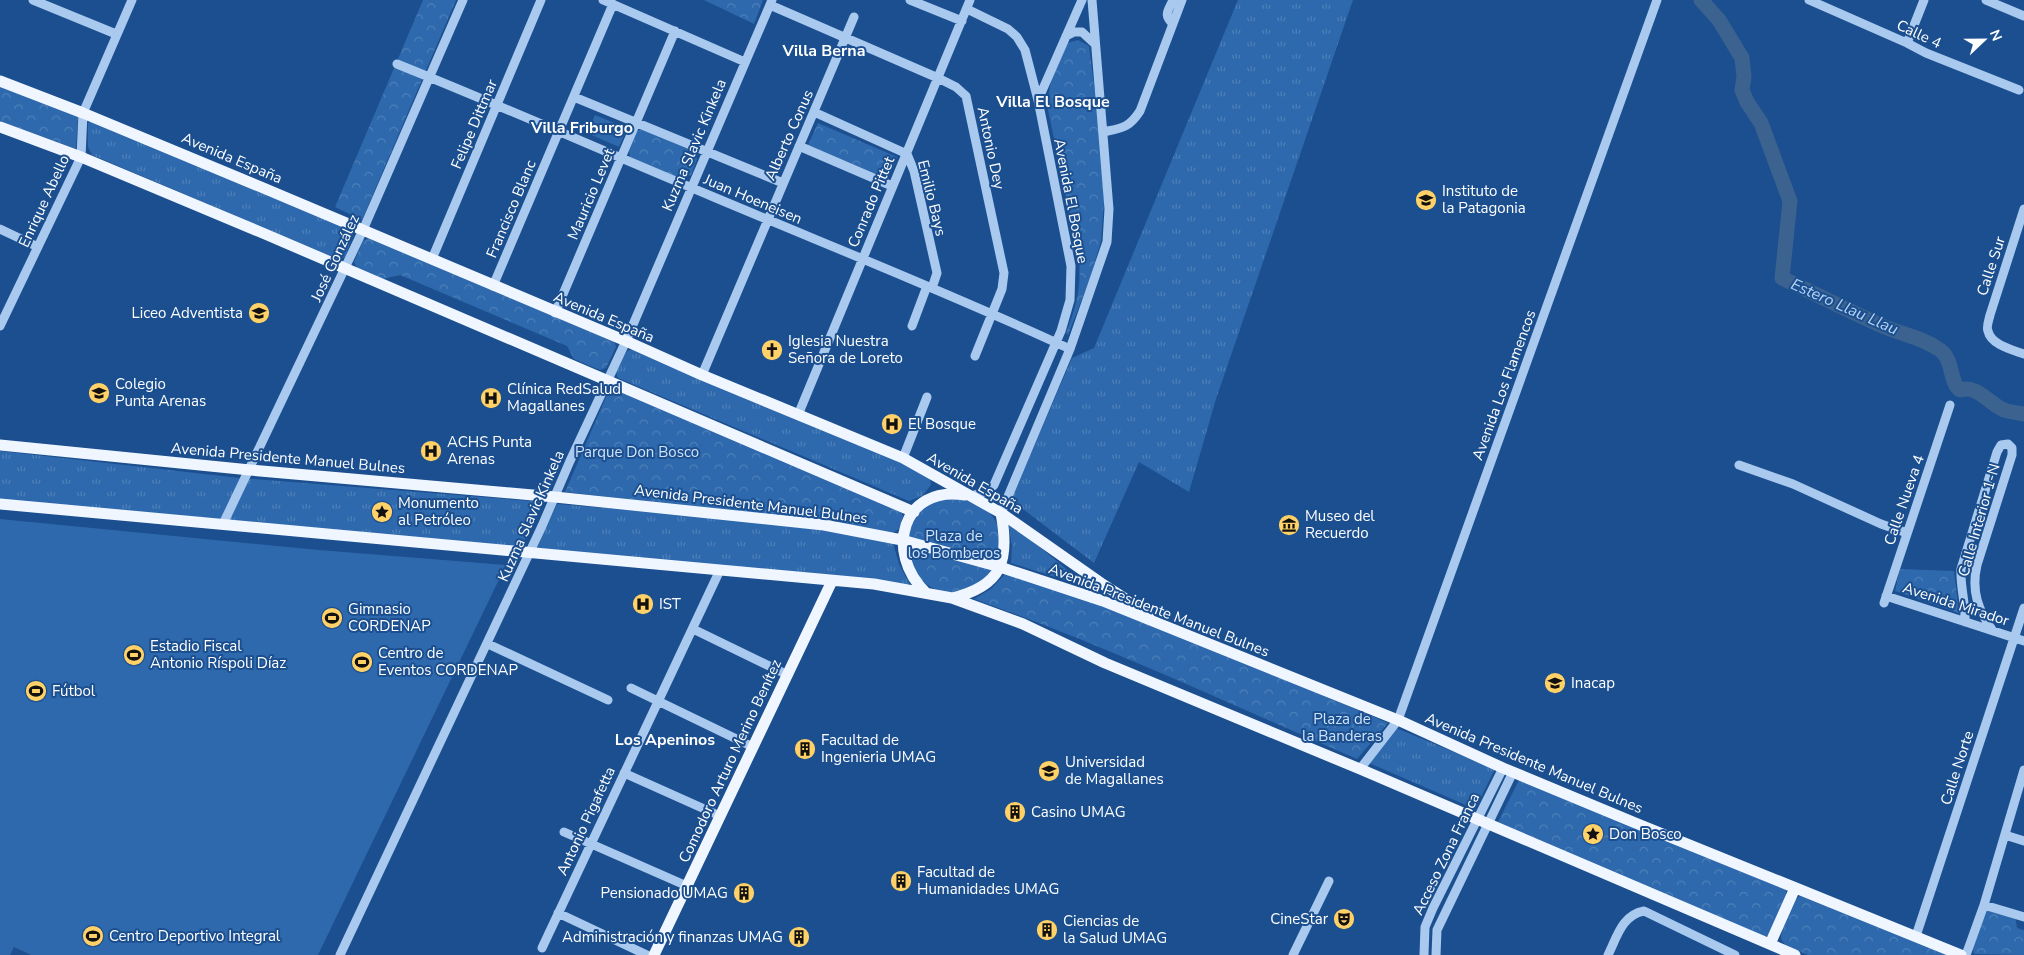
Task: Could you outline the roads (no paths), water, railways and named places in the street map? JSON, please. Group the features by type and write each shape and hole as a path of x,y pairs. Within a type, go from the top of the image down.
{"main road":[{"name":"Avenida España","path":"0,81 83,113 626,341 702,376 903,458 1000,513 1101,583 1172,628"},
{"path":"0,128 81,158 345,268 914,512"},
{"name":"Avenida Presidente Manuel Bulnes","path":"0,445 250,470 555,497 824,525 902,540 1000,567 1103,601 1172,628 1398,720 1508,770 1961,955"},
{"path":"926,593 908,571 902,551 902,540 906,525 920,505 936,496 954,493 971,496"},
{"path":"0,504 874,584 952,598 1023,624 1105,663 1360,769 1795,955"},
{"path":"952,598 976,591 992,578 1000,567 1004,544 1000,513"},
{"name":"Comodoro Arturo Merino Benítez","path":"654,955 832,580"},
{"path":"1770,944 1795,888"}],"street":[{"path":"33,0 116,34"},
{"name":"Enrique Abello","path":"0,326 81,158 83,113 132,0"},
{"name":"José González","path":"223,524 363,230 463,0"},
{"name":"Felipe Dittmar","path":"432,259 540,0"},
{"path":"603,0 745,62"},
{"path":"910,0 962,21"},
{"path":"1038,100 1082,0"},
{"name":"Avenida El Bosque","path":"1000,513 1070,349 1107,242 1109,209 1092,0"},
{"path":"1173,0 1166,16 1173,24"},
{"path":"1103,132 1125,127 1133,122 1140,111 1182,0"},
{"name":"Avenida Los Flamencos","path":"1360,769 1398,720 1657,0"},
{"name":"Calle 4","path":"1809,0 1926,53 2019,90"},
{"path":"1907,43 1924,0"},
{"path":"1986,0 2024,16"},
{"name":"Antonio Dey","path":"771,3 845,38 938,78 956,87 966,96 1004,273 1002,289 975,356"},
{"name":"Kuzma Slavic Kinkela","path":"340,955 488,644 626,341 771,3"},
{"name":"Francisco Blanc","path":"493,286 613,4"},
{"name":"Conrado Pittet","path":"798,415 969,4"},
{"name":"Avenida El Bosque","path":"969,4 1008,29 1017,37 1025,50 1038,100 1071,266 1070,300 1061,331 994,485 988,491 971,496"},
{"name":"Alberto Conus","path":"702,376 854,17"},
{"name":"Mauricio Levet","path":"555,312 675,31"},
{"path":"1066,36 1074,32 1082,32 1095,44"},
{"name":"Juan Hoeneisen","path":"396,64 560,130 691,188 993,314 1070,349"},
{"path":"574,97 783,183"},
{"name":"Emilio Bays","path":"814,112 907,154 914,171 937,273 912,326"},
{"path":"799,146 892,186"},
{"name":"Calle Sur","path":"2024,209 1990,315 1988,331 1992,339 2002,346 2024,354"},
{"path":"0,229 38,247"},
{"path":"903,458 927,397"},
{"name":"Calle Nueva 4","path":"1885,599 1950,405"},
{"name":"Calle Interior 1-N","path":"1964,622 1965,612 1960,584 1961,569 1997,452 2001,445 2008,444 2012,448 2012,455 1977,565 1974,582 1980,609 1993,631"},
{"path":"1739,465 1793,484 1881,524 1907,533"},
{"name":"Antonio Pigafetta","path":"542,948 720,570"},
{"name":"Avenida Mirador","path":"1885,599 2019,639"},
{"name":"Calle Norte","path":"1916,936 2019,639 2024,608"},
{"path":"693,629 788,674"},
{"path":"488,644 608,700"},
{"path":"631,688 753,747"},
{"name":"Acceso Zona Franca","path":"1424,955 1425,927 1477,819 1508,770"},
{"name":"Acceso Zona Franca","path":"1436,955 1438,930 1489,824 1508,770"},
{"path":"624,773 720,816"},
{"path":"1966,955 1984,904 2023,776"},
{"path":"564,832 687,886"},
{"path":"2005,835 2024,841"},
{"path":"1294,955 1329,881"},
{"path":"1984,904 2024,917"},
{"path":"1608,955 1625,921 1632,914 1644,911 1734,955"},
{"path":"558,913 646,955"}],"waterway":[{"name":"Estero Llau Llau","path":"1701,0 1719,20 1742,58 1744,77 1742,90 1747,102 1761,123 1790,201 1782,278 1880,325 1933,346 1944,354 1950,365 1954,382 1960,390 1972,390 2004,410 2024,414"}],"place":[{"name":"Instituto de la Patagonia","path":"1426,200"},
{"name":"Liceo Adventista","path":"259,313"},
{"name":"Iglesia Nuestra Señora de Loreto","path":"772,350"},
{"name":"Colegio Punta Arenas","path":"99,393"},
{"name":"Clínica RedSalud Magallanes","path":"491,398"},
{"name":"El Bosque","path":"892,424"},
{"name":"ACHS Punta Arenas","path":"431,451"},
{"name":"Monumento al Petróleo","path":"382,512"},
{"name":"Museo del Recuerdo","path":"1289,525"},
{"name":"IST","path":"643,604"},
{"name":"Gimnasio CORDENAP","path":"332,618"},
{"name":"Estadio Fiscal Antonio Ríspoli Díaz","path":"134,655"},
{"name":"Centro de Eventos CORDENAP","path":"362,662"},
{"name":"Inacap","path":"1555,683"},
{"name":"Fútbol","path":"36,691"},
{"name":"Facultad de Ingenieria UMAG","path":"805,749"},
{"name":"Universidad de Magallanes","path":"1049,771"},
{"name":"Casino UMAG","path":"1015,812"},
{"name":"Don Bosco","path":"1593,834"},
{"name":"Facultad de Humanidades UMAG","path":"901,881"},
{"name":"Pensionado UMAG","path":"744,893"},
{"name":"CineStar","path":"1344,919"},
{"name":"Ciencias de la Salud UMAG","path":"1047,930"},
{"name":"Centro Deportivo Integral","path":"93,936"},
{"name":"Administración y finanzas UMAG","path":"799,937"}],"district":[{"name":"Villa Berna","path":"824,50"},
{"name":"Villa El Bosque","path":"1053,101"},
{"name":"Villa Friburgo","path":"582,127"},
{"name":"Los Apeninos","path":"665,739"}],"park label":[{"name":"Parque Don Bosco","path":"637,452"},
{"name":"Plaza de los Bomberos","path":"954,544"},
{"name":"Plaza de la Banderas","path":"1342,728"}]}
